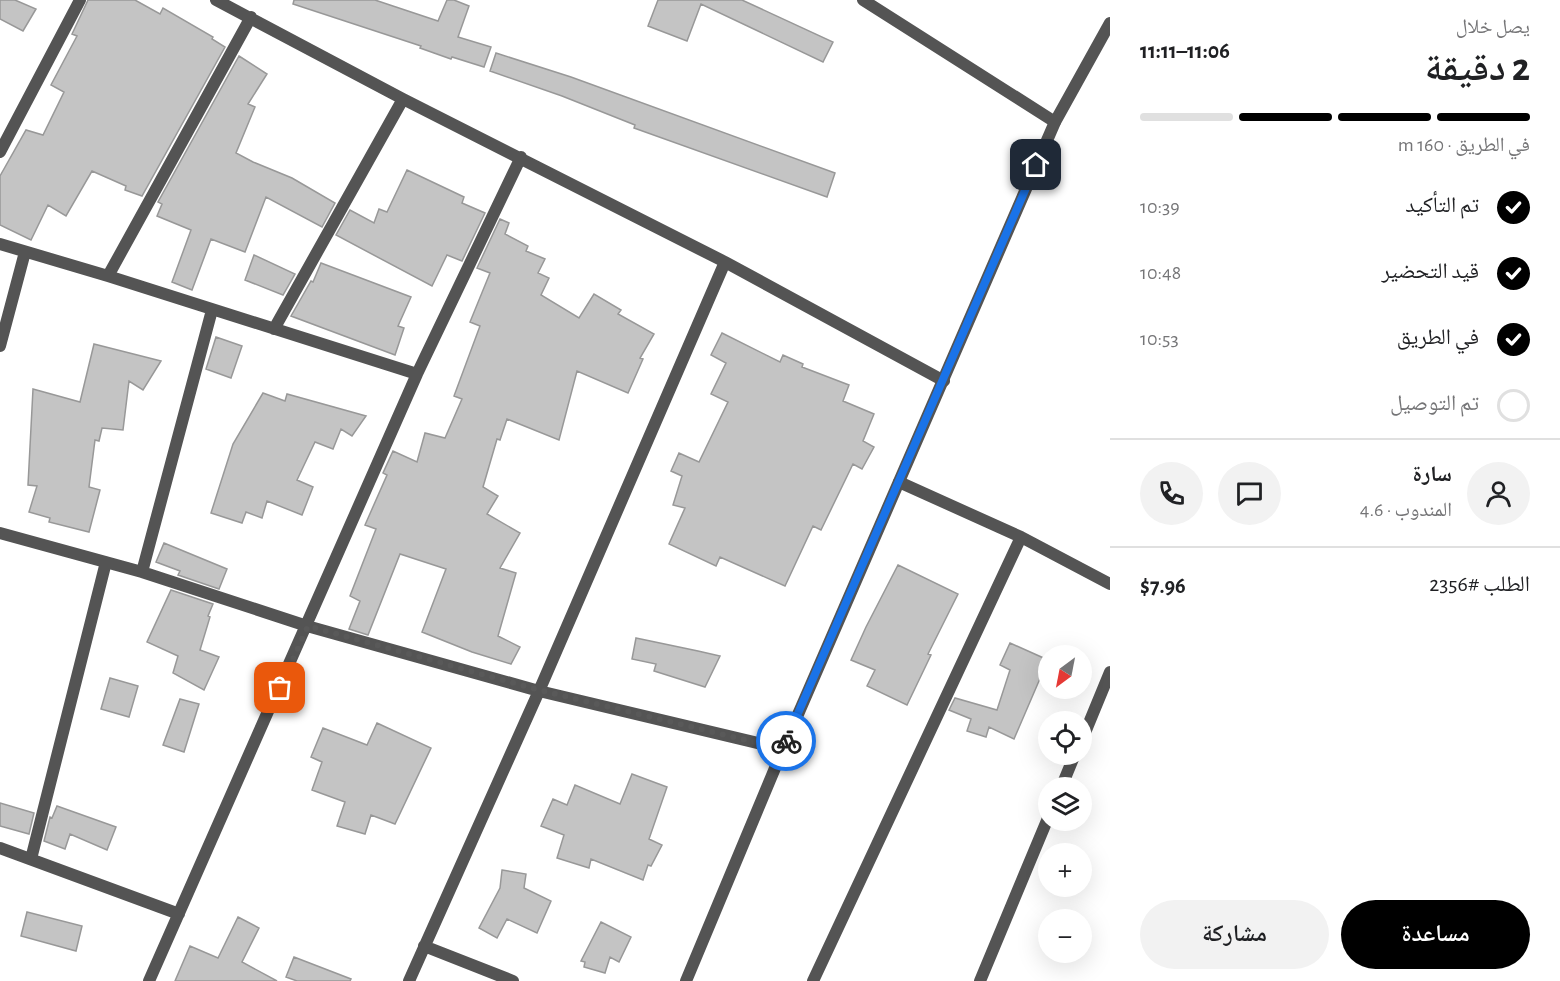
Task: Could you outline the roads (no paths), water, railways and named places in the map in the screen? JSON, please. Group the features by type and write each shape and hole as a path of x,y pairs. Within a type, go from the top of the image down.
{"street":[{"path":"0,152 80,0"},
{"path":"863,0 1055,122"},
{"path":"220,1 404,99 725,262 944,381"},
{"path":"108,276 251,17"},
{"path":"686,981 783,749 1055,122 1110,23"},
{"path":"274,329 404,99"},
{"path":"149,981 308,626 417,374 521,157"},
{"path":"0,244 417,374"},
{"path":"0,346 25,252"},
{"path":"409,981 539,690 725,262"},
{"path":"142,572 212,310"},
{"path":"899,482 1021,537 1110,584"},
{"path":"0,533 142,572 308,626 539,690 783,749"},
{"path":"813,981 1021,537"},
{"path":"31,859 106,562"},
{"path":"1092,716 1110,672"},
{"path":"980,981 1043,831"},
{"path":"0,848 179,914"},
{"path":"424,946 513,981"}]}
